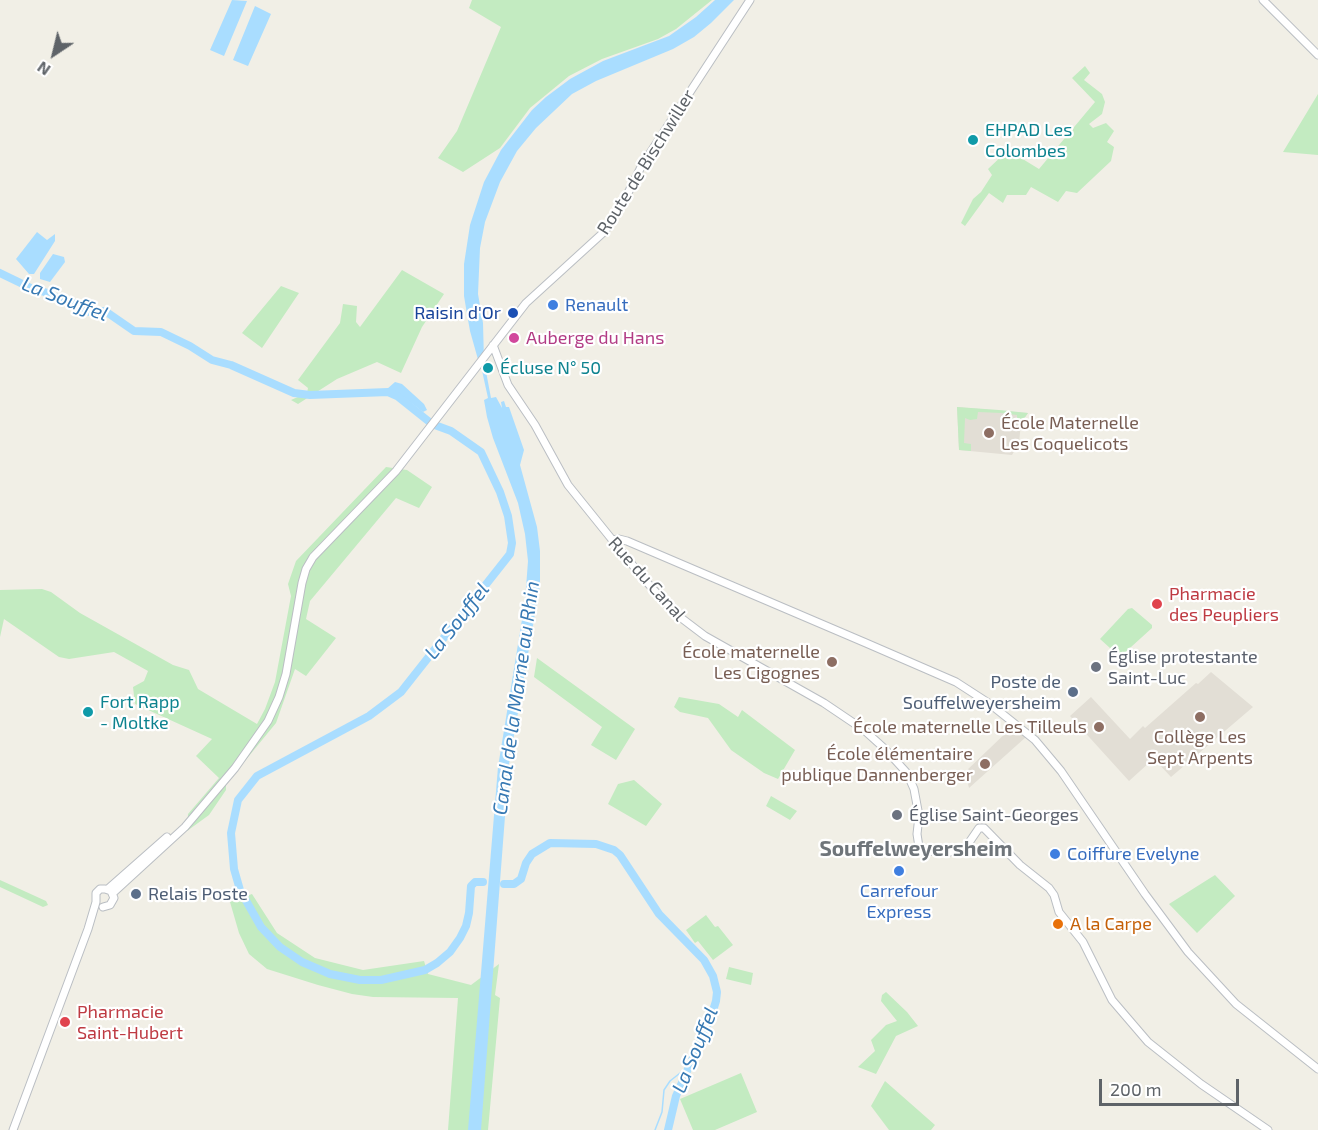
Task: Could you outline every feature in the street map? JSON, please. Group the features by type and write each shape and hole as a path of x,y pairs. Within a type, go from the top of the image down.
{"street":[{"name":"Route de Bischwiller","path":"110,891 196,813 251,746 275,707 286,674 303,578 310,561 390,478 530,299 595,243 612,222 641,167 750,0"},
{"path":"1263,0 1318,55"},
{"name":"Rue du Canal","path":"493,345 508,385 535,425 568,485 663,601 690,626 824,703 864,730 901,765 914,789 919,816 917,834 919,847 922,850 947,853 966,847 979,828 984,828 1020,865 1049,888 1065,921 1083,942 1112,1000 1148,1042 1179,1068 1268,1130"},
{"path":"612,540 627,541 956,682 990,704 1040,745 1073,785 1155,908 1188,952 1230,998 1318,1069"},
{"path":"98,891 110,891 114,898 112,903 100,905 95,896 98,891"},
{"path":"13,1130 88,929 100,905"}],"shaded area":[{"name":"École Maternelle Les Coquelicots","path":"957,407 1028,413 1021,423 1019,443 1012,455 959,450"},
{"name":"Collège Les Sept Arpents","path":"1211,672 1253,707 1171,777 1155,760 1129,781 1070,716 1091,697 1130,739"},
{"name":"École élémentaire publique Dannenberger","path":"1013,726 1026,737 969,788 965,772"}],"green space":[{"path":"472,0 712,0 676,29 658,39 602,59 569,76 530,108 500,148 463,172 438,158 457,131 501,27 469,8"},
{"path":"1085,66 1090,73 1084,80 1102,94 1105,102 1102,114 1089,124 1093,128 1106,123 1114,131 1107,142 1114,147 1111,161 1077,193 1066,191 1058,202 1031,187 1026,195 1007,195 1003,203 989,193 965,226 961,223 973,199 981,192 992,175 988,169 1008,150 1039,169 1095,102 1072,78"},
{"path":"1318,94 1318,155 1283,152"},
{"path":"402,270 444,294 422,327 401,373 377,362 337,379 298,404 291,400 307,393 308,388 298,380 340,323 343,304 357,306 356,322 360,327"},
{"path":"281,286 299,293 262,348 242,333"},
{"path":"957,407 1028,413 1021,423 1012,422 1012,418 1017,418 1017,415 1001,413 978,412 977,419 965,418 964,443 971,444 971,451 959,450"},
{"path":"386,467 407,470 432,487 419,508 396,498 310,601 306,619 336,638 306,676 295,669 276,723 226,784 226,790 209,815 187,831 188,814 219,778 196,756 212,739 135,704 133,687 144,681 148,671 114,652 69,659 59,657 4,619 0,637 0,590 42,589 51,592 80,613 173,665 189,670 198,689 257,724 275,682 291,596 288,584 296,561"},
{"path":"1132,608 1152,625 1152,628 1120,657 1100,639 1128,609"},
{"path":"537,658 635,729 616,760 591,745 602,727 534,677"},
{"path":"679,697 719,704 738,717 742,710 795,750 778,779 764,773 731,750 708,718 680,712 674,707"},
{"path":"634,780 662,804 646,826 608,804 618,784"},
{"path":"771,796 797,811 790,820 766,806"},
{"path":"1215,875 1235,896 1197,933 1169,904"},
{"path":"0,880 46,901 48,905 43,907 0,887"},
{"path":"252,894 277,933 315,958 363,970 424,961 428,974 471,985 499,964 495,995 500,998 488,1130 448,1130 458,998 373,997 352,994 267,969 249,954 239,933 230,902"},
{"path":"706,915 733,945 713,960 698,941 695,943 686,930"},
{"path":"729,967 753,973 751,985 726,979"},
{"path":"886,992 918,1026 896,1036 876,1074 858,1067 875,1051 871,1040 886,1025 897,1021 881,1001 882,995"},
{"path":"741,1073 757,1112 715,1130 693,1130 680,1099"},
{"path":"885,1081 935,1125 931,1130 889,1130 871,1106"}],"water":[{"path":"232,0 247,1 224,56 210,50"},
{"name":"Canal de la Marne au Rhin","path":"715,0 734,0 694,37 673,49 596,81 572,94 536,128 517,151 500,182 485,222 480,248 478,294 483,323 484,361 491,398 496,397 502,408 501,402 504,401 506,407 509,407 524,450 520,465 537,527 540,585 509,764 481,1130 468,1130 498,767 525,601 528,561 518,503 487,417 484,400 488,398 467,314 464,296 464,264 470,225 484,182 501,150 532,110 546,97 570,79 603,61 669,36"},
{"path":"255,6 271,14 248,66 233,60"},
{"path":"37,232 47,240 55,234 55,241 34,274 29,274 16,259"},
{"path":"53,254 64,257 65,262 50,282 40,279 40,273"},
{"path":"395,382 402,384 424,404 427,410 423,412 398,393 387,389"}],"waterway":[{"name":"La Souffel","path":"0,273 64,302 76,303 89,312 105,311 134,331 161,332 212,360 231,365 294,393 310,395 388,392 397,396 432,424 451,431 481,452 500,492 508,516 512,543 510,554 401,692 369,716 257,776 238,800 231,833 234,869 240,890 261,927 280,947 302,962 330,974 360,980 381,980 425,970 437,963 450,952 466,926 471,886 475,882 483,882"},
{"name":"La Souffel","path":"504,884 514,884 521,879 526,863 532,854 550,843 596,844 614,850 620,855 659,914 704,960 713,976 717,992 716,1001 676,1096 668,1130"},
{"path":"655,1130 662,1112 664,1090 670,1081 689,1066"}],"place":[{"name":"EHPAD Les Colombes","path":"973,140"},
{"name":"Renault","path":"553,305"},
{"name":"Raisin d'Or","path":"513,313"},
{"name":"Auberge du Hans","path":"514,338"},
{"name":"Écluse N° 50","path":"488,368"},
{"name":"École Maternelle Les Coquelicots","path":"989,433"},
{"name":"Pharmacie des Peupliers","path":"1157,604"},
{"name":"École maternelle Les Cigognes","path":"832,662"},
{"name":"Église protestante Saint-Luc","path":"1096,667"},
{"name":"Poste de Souffelweyersheim","path":"1073,692"},
{"name":"Fort Rapp - Moltke","path":"88,712"},
{"name":"Collège Les Sept Arpents","path":"1200,717"},
{"name":"École maternelle Les Tilleuls","path":"1099,727"},
{"name":"École élémentaire publique Dannenberger","path":"985,764"},
{"name":"Église Saint-Georges","path":"897,815"},
{"name":"Coiffure Evelyne","path":"1055,854"},
{"name":"Carrefour Express","path":"899,871"},
{"name":"Relais Poste","path":"136,894"},
{"name":"A la Carpe","path":"1058,924"},
{"name":"Pharmacie Saint-Hubert","path":"65,1022"}],"district":[{"name":"Souffelweyersheim","path":"916,849"}]}
